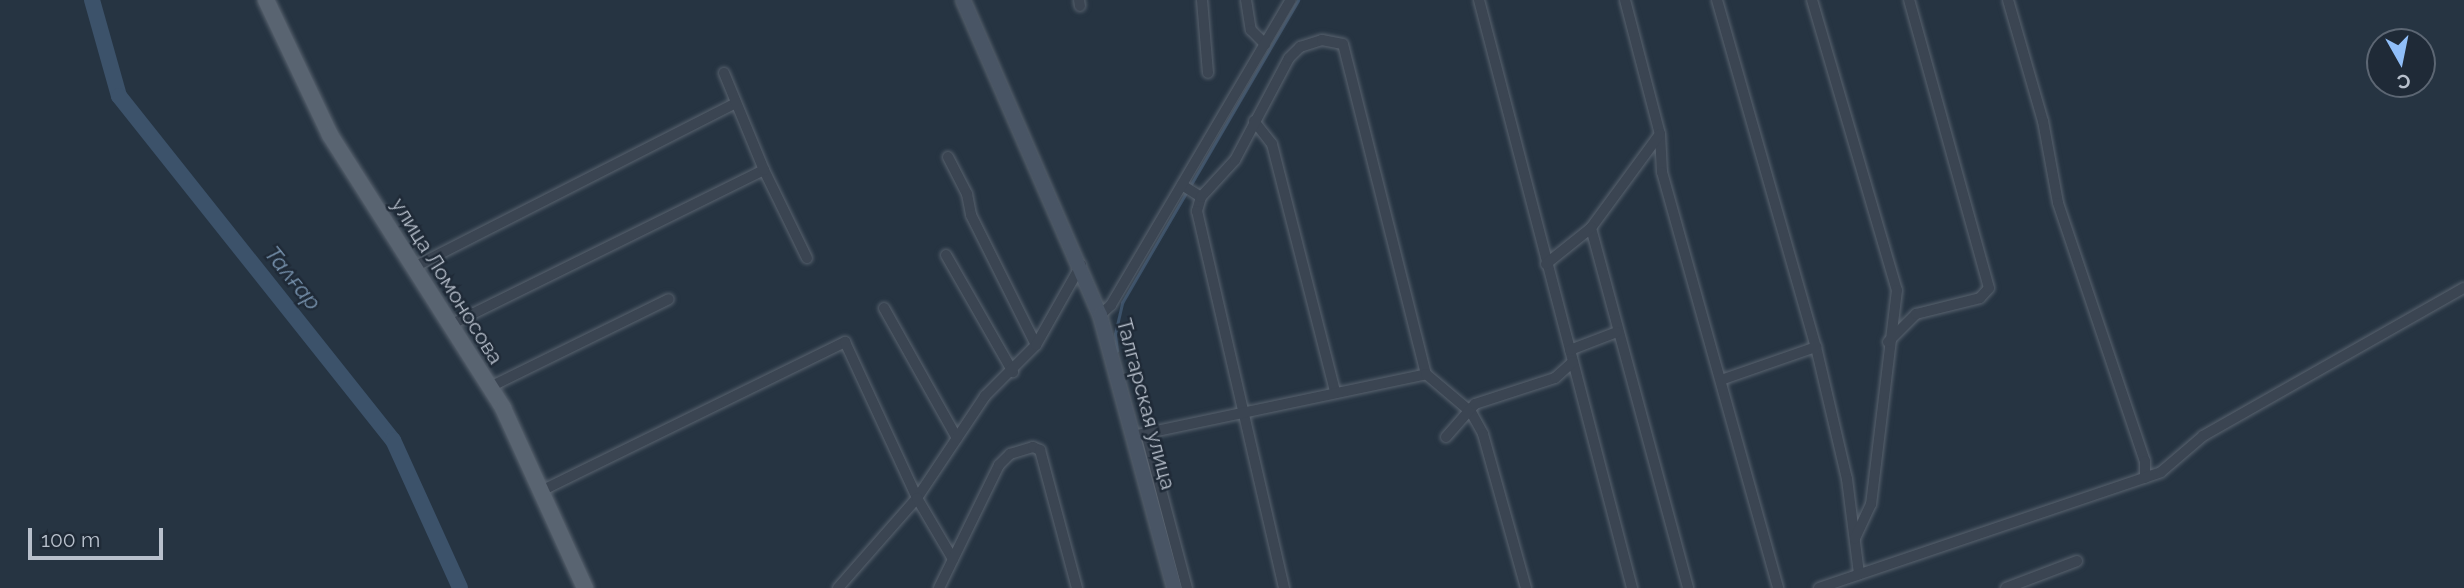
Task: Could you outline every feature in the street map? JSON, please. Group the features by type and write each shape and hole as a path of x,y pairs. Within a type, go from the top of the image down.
{"main road":[{"name":"улица Ломоносова","path":"270,2 330,135 490,387 585,588"}],"street":[{"name":"Талгарская улица","path":"963,0 1068,234 1100,315 1139,435 1174,588"},
{"path":"1202,0 1208,73"},
{"path":"1246,0 1251,30 1265,44"},
{"path":"1100,315 1111,306 1186,187 1291,0"},
{"path":"1479,0 1632,588"},
{"path":"1625,0 1660,134 1662,172 1778,588"},
{"path":"1717,0 1816,347 1847,479 1859,574"},
{"path":"1812,0 1897,290 1888,342 1871,504 1855,538"},
{"path":"1888,342 1916,314 1980,298 1989,288 1909,0"},
{"path":"2008,0 2043,121 2058,203 2145,461 2145,478"},
{"path":"1284,588 1197,211 1201,197 1235,160 1289,58 1300,47 1331,39 1343,44 1426,374 1471,412 1483,433 1526,588"},
{"path":"724,72 764,170 807,258"},
{"path":"414,267 736,103"},
{"path":"1254,121 1272,144 1335,392"},
{"path":"1546,264 1591,228 1660,134"},
{"path":"948,157 967,194 971,215 1036,345"},
{"path":"450,325 764,170"},
{"path":"1186,187 1201,197"},
{"path":"1591,228 1688,588"},
{"path":"946,255 1013,372"},
{"path":"838,588 917,498 985,396 1013,372 1036,345 1081,265"},
{"path":"1819,588 2161,472 2186,448 2221,425 2464,288"},
{"path":"490,387 669,299"},
{"path":"884,308 957,438"},
{"path":"1570,349 1617,332"},
{"path":"541,491 845,342 917,498 953,559"},
{"path":"1721,380 1816,347"},
{"path":"1446,437 1471,412 1475,404 1555,378 1573,362"},
{"path":"1187,588 1139,435 1244,410 1426,374"},
{"path":"939,588 999,465 1010,454 1037,448 1077,588"},
{"path":"2006,588 2077,561"}],"waterway":[{"name":"Талғар","path":"92,0 119,96 393,440 460,588"},
{"path":"1117,351 1115,334 1122,303 1298,0"}]}
